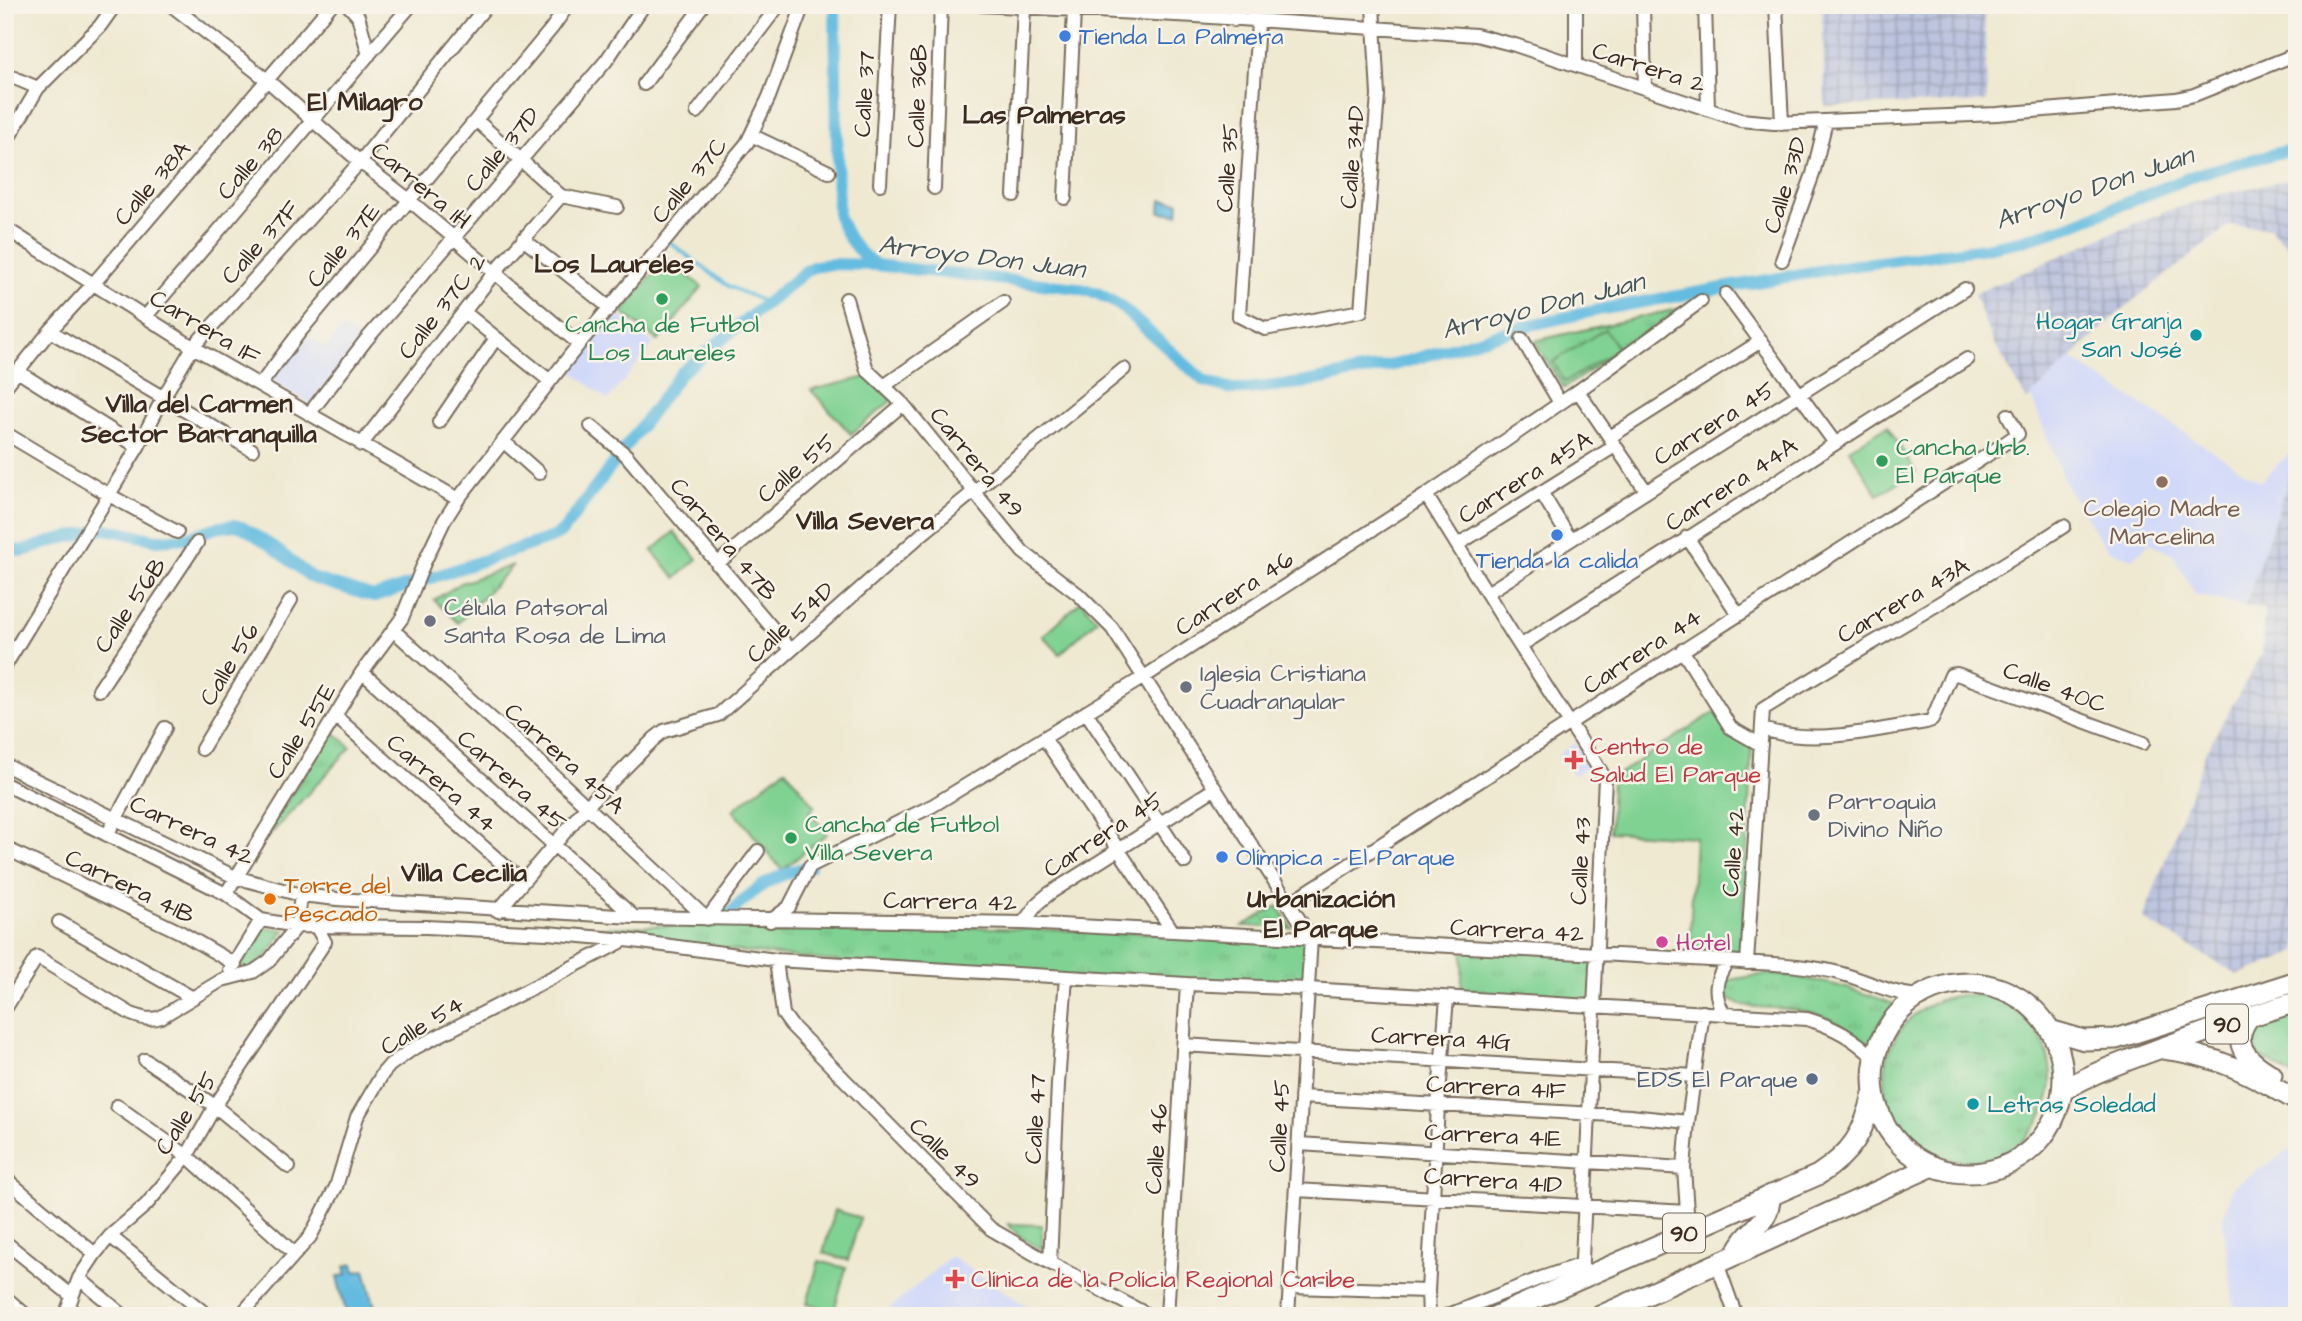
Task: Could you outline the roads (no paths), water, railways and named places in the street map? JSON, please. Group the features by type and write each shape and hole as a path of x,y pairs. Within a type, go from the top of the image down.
{"highway":[{"name":"90","path":"2050,1030 2084,1040 2116,1039 2297,981"},
{"name":"90","path":"1496,1316 1694,1218 1770,1195 1818,1175 1837,1163 1860,1134 1868,1117 1874,1093 1874,1058 1880,1040 1903,1008 1918,996 1935,988 1972,983 2009,992 2039,1014 2050,1030 2061,1059 2062,1091 2057,1112 2047,1131 2033,1147 2016,1160 1975,1172 1953,1172 1915,1157 1894,1137 1879,1112 1874,1093"},
{"name":"90","path":"2062,1091 2093,1073 2251,1015 2297,1002"},
{"path":"2251,1015 2241,1027 2240,1040 2245,1055 2256,1066 2297,1089"},
{"path":"2158,1049 2194,1052 2262,1081 2297,1101"},
{"name":"90","path":"1600,1316 1933,1166"},
{"path":"1737,1254 1743,1241 1768,1213 1770,1195"}],"street":[{"path":"5,145 38,89 100,26 115,5"},
{"name":"Calle 38A","path":"5,387 50,331 331,5"},
{"path":"348,5 358,16 369,55"},
{"name":"Calle 38","path":"146,316 411,5"},
{"name":"Calle 37F","path":"5,666 138,447 193,347 360,162 487,5"},
{"name":"Calle 37E","path":"260,385 299,333 552,28 568,5"},
{"name":"Calle 37D","path":"309,414 366,340 606,61 643,5"},
{"path":"644,84 703,5"},
{"path":"697,112 779,5"},
{"name":"Calle 37C","path":"413,593 444,521 458,499 579,344 694,209 751,135 769,97 803,5"},
{"name":"Calle 37","path":"880,184 890,5"},
{"name":"Calle 36B","path":"934,188 941,5"},
{"name":"Carrera 2","path":"981,5 1074,11 1197,11 1234,20 1476,35 1645,87 1740,120 1782,123 1997,114 2176,99 2194,95 2297,54"},
{"path":"1234,20 1242,5"},
{"name":"Calle 34D","path":"1361,311 1378,95 1373,5"},
{"path":"1576,5 1576,65"},
{"path":"1643,5 1645,87"},
{"path":"1705,5 1708,108"},
{"path":"1776,5 1782,123"},
{"name":"Carrera 1H","path":"175,6 267,80 360,162 408,199 579,344"},
{"path":"1014,195 1024,9"},
{"path":"1065,198 1074,11"},
{"name":"Calle 35","path":"1258,22 1239,316 1265,329 1361,311"},
{"path":"5,74 38,89"},
{"path":"476,120 561,196 617,207"},
{"name":"Calle 33D","path":"1782,260 1813,174 1826,121"},
{"path":"751,135 829,172"},
{"name":"Calle 37C 2","path":"360,445 494,272 561,196"},
{"name":"Carrera 1F","path":"5,228 193,347 458,499"},
{"path":"523,239 610,308"},
{"name":"Carrera 45","path":"1487,593 1965,289"},
{"path":"1726,295 1835,443"},
{"name":"Carrera 49","path":"846,299 867,370 903,404 1023,552 1078,594 1112,628 1144,677"},
{"name":"Carrera 46","path":"770,921 789,907 810,866 932,806 1144,677 1426,495 1578,391 1701,301"},
{"path":"884,386 1003,302"},
{"path":"464,312 550,381"},
{"path":"50,331 252,450"},
{"path":"439,422 496,338"},
{"path":"1522,339 1560,403"},
{"name":"Carrera 45A","path":"1457,545 1541,492 1762,341"},
{"name":"Carrera 44A","path":"1520,646 1967,359"},
{"name":"Calle 54D","path":"498,911 587,806 654,738 664,732 718,715 912,543 1124,369"},
{"path":"17,371 138,447"},
{"path":"1578,391 1646,491"},
{"name":"Calle 55","path":"717,564 903,404"},
{"name":"Carrera 44","path":"1288,904 2018,434 2008,415"},
{"name":"Carrera 47B","path":"591,426 626,455 790,649"},
{"path":"5,433 109,495 177,531"},
{"path":"503,441 539,473"},
{"path":"1541,492 1570,539"},
{"name":"Calle 43","path":"1426,495 1605,778 1581,1272"},
{"name":"Carrera 43A","path":"1763,709 2064,526"},
{"path":"1687,537 1738,614"},
{"name":"Calle 56B","path":"99,690 197,543"},
{"name":"Calle 55E","path":"226,894 362,673 402,618 413,593"},
{"name":"Calle 56","path":"201,749 291,600"},
{"name":"Carrera 45A","path":"393,630 707,919"},
{"path":"1682,650 1731,728 1761,745"},
{"name":"Carrera 45","path":"362,673 634,917"},
{"name":"Calle 40C","path":"1762,729 1814,738 1926,722 1932,720 1951,675 1957,674 2143,743"},
{"path":"1144,677 1311,938"},
{"name":"Calle 42","path":"1747,963 1763,709"},
{"path":"1086,712 1185,862"},
{"name":"Carrera 44","path":"335,716 522,881"},
{"path":"107,835 165,728"},
{"path":"1044,738 1172,930"},
{"name":"Carrera 42","path":"5,765 235,877 301,895 498,911 770,921 1023,923 1728,961 1835,972 1886,991 1918,996"},
{"name":"Carrera 42","path":"5,784 226,894 261,920 296,926 426,927 626,940 776,960 1807,1019 1829,1026 1860,1044 1874,1058"},
{"name":"Carrera 45","path":"1023,923 1039,902 1050,893 1214,789"},
{"name":"Carrera 41B","path":"5,848 180,932 235,964"},
{"path":"707,919 758,851"},
{"path":"5,1009 37,957 143,1019 161,1017 222,980 237,978 261,967 296,926 301,895"},
{"path":"789,907 799,921"},
{"path":"222,980 235,964 261,920"},
{"path":"59,922 191,997"},
{"name":"Calle 55","path":"65,1316 79,1278 95,1254 110,1236 146,1205 187,1156 215,1106 326,942 316,926"},
{"name":"Calle 45","path":"1289,1316 1311,938"},
{"name":"Calle 54","path":"240,1316 310,1237 336,1187 357,1117 390,1065 411,1050 626,940"},
{"name":"Calle 49","path":"776,960 783,1014 791,1025 991,1229 1150,1316"},
{"path":"1724,1014 1717,1002 1715,987 1719,973 1728,961"},
{"name":"Calle 47","path":"1050,1263 1066,977"},
{"name":"Calle 46","path":"1167,1316 1187,984"},
{"path":"1429,1316 1435,1153 1447,998"},
{"path":"1694,1218 1684,1168 1703,1012"},
{"name":"Carrera 41G","path":"1183,1045 1695,1076"},
{"path":"145,1060 215,1106 289,1167"},
{"name":"Carrera 41F","path":"1301,1097 1589,1113 1688,1122"},
{"path":"117,1105 187,1156 295,1254"},
{"name":"Carrera 41E","path":"1299,1144 1684,1168"},
{"path":"5,1178 95,1254"},
{"name":"Carrera 41D","path":"1296,1190 1433,1196 1694,1218"},
{"path":"110,1236 208,1316"},
{"path":"5,1242 72,1296"},
{"path":"1717,1263 1736,1316"},
{"path":"1446,1316 1541,1278 1581,1272"},
{"path":"79,1278 124,1316"},
{"path":"1290,1287 1428,1291"},
{"path":"5,1297 27,1316"}],"water":[{"path":"1161,200 1179,202 1178,214 1160,212"},
{"path":"353,1264 355,1272 365,1270 377,1315 347,1316 337,1277 347,1274 345,1266"}],"waterway":[{"path":"835,5 838,215 852,243 875,264"},
{"name":"Arroyo Don Juan","path":"5,549 23,551 59,539 106,529 157,540 186,538 234,525 242,527 272,546 312,578 374,597 553,537 562,532 681,373 806,271 830,264 876,265 1077,288 1097,293 1119,305 1204,381 1232,389 1247,389 1301,383 1398,364 1526,326 1603,309 1842,267 2020,241 2066,227 2198,174 2297,148"},
{"path":"668,241 728,286 767,303"},
{"path":"729,914 765,884 810,866"}],"place":[{"name":"Tienda La Palmera","path":"1065,36"},
{"name":"Cancha de Futbol Los Laureles","path":"662,299"},
{"name":"Hogar Granja San José","path":"2196,335"},
{"name":"Cancha Urb. El Parque","path":"1882,461"},
{"name":"Colegio Madre Marcelina","path":"2162,482"},
{"name":"Tienda la calida","path":"1557,535"},
{"name":"Célula Patsoral Santa Rosa de Lima","path":"430,621"},
{"name":"Iglesia Cristiana Cuadrangular","path":"1186,687"},
{"name":"Centro de Salud El Parque","path":"1574,760"},
{"name":"Parroquia Divino Niño","path":"1814,815"},
{"name":"Cancha de Futbol Villa Severa","path":"791,838"},
{"name":"Olímpica - El Parque","path":"1222,857"},
{"name":"Torre del Pescado","path":"270,899"},
{"name":"Hotel","path":"1662,942"},
{"name":"EDS El Parque","path":"1812,1079"},
{"name":"Letras Soledad","path":"1973,1104"},
{"name":"Clínica de la Polícia Regional Caribe","path":"955,1279"}],"district":[{"name":"El Milagro","path":"365,101"},
{"name":"Las Palmeras","path":"1044,114"},
{"name":"Los Laureles","path":"614,263"},
{"name":"Villa del Carmen Sector Barranquilla","path":"199,418"},
{"name":"Villa Severa","path":"865,520"},
{"name":"Villa Cecilia","path":"464,872"},
{"name":"Urbanización El Parque","path":"1321,913"}]}
